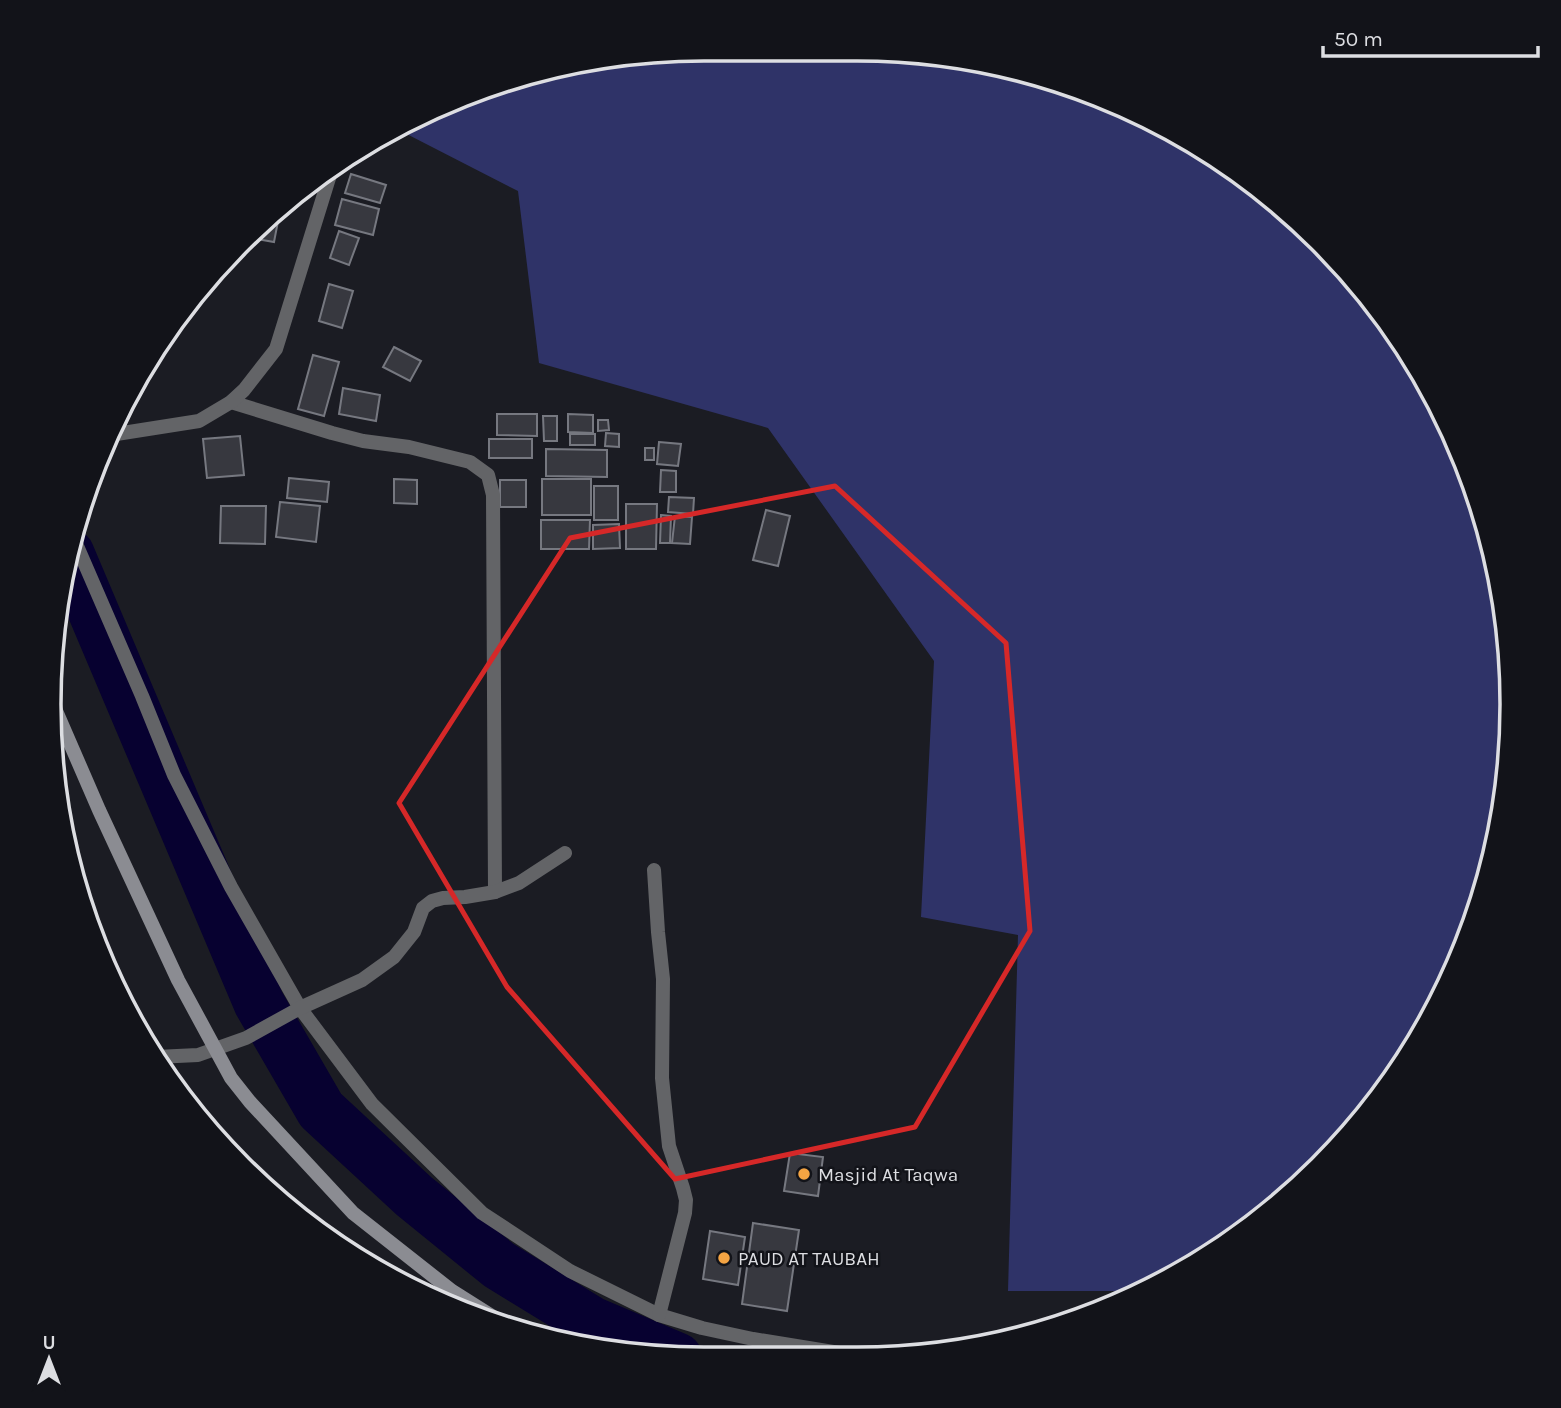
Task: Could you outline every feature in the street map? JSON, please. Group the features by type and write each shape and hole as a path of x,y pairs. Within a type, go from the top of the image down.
{"main road":[{"path":"62,724 178,981 231,1078 353,1213 473,1304"}],"street":[{"path":"122,433 199,421 231,402 244,390 276,349 327,184"},
{"path":"231,402 332,433 409,447 470,462 488,475 493,495 495,892"},
{"path":"80,552 174,775 231,887 300,1008 372,1104 482,1213 570,1271 659,1315 702,1328 803,1347"},
{"path":"167,1056 198,1055 246,1038 300,1008 362,980 394,957 414,932 423,908 432,901 495,892 519,883 565,853"},
{"path":"654,870 663,979 662,1078 669,1146 686,1200 659,1315"}],"highlighted area":[{"path":"835,486 1006,643 1030,931 915,1127 675,1179 507,987 399,803 570,538"}],"shaded area":[{"path":"704,61 857,61 941,67 982,74 1064,95 1103,110 1178,147 1214,170 1281,221 1311,250 1340,280 1391,347 1414,383 1451,458 1466,497 1487,579 1494,620 1500,704 1494,788 1487,829 1466,911 1451,950 1414,1025 1391,1061 1340,1128 1311,1158 1281,1187 1214,1238 1178,1261 1117,1291 1008,1291 1018,935 921,917 934,661 768,428 539,363 518,191 408,134 497,95 538,83 620,67"}],"building":[{"path":"351,174 386,185 380,203 345,193"},
{"path":"342,199 379,209 373,235 335,225"},
{"path":"278,223 274,242 261,240"},
{"path":"339,231 359,238 349,265 330,258"},
{"path":"329,284 353,291 342,328 319,321"},
{"path":"394,347 421,361 410,381 383,367"},
{"path":"313,355 339,362 324,416 298,409"},
{"path":"343,388 380,395 376,421 339,414"},
{"path":"497,414 537,414 537,436 497,435"},
{"path":"568,414 593,415 593,433 568,432"},
{"path":"543,416 557,416 557,441 544,441"},
{"path":"598,420 608,420 609,430 598,431"},
{"path":"606,433 619,434 619,447 605,446"},
{"path":"570,434 595,434 595,445 570,445"},
{"path":"240,436 244,475 207,478 203,439"},
{"path":"489,439 532,439 532,458 489,458"},
{"path":"659,442 681,444 678,466 657,464"},
{"path":"645,448 654,448 654,460 645,460"},
{"path":"546,449 607,450 607,477 546,476"},
{"path":"661,470 676,471 676,492 660,492"},
{"path":"289,478 329,482 327,502 287,498"},
{"path":"394,479 417,480 417,504 394,503"},
{"path":"542,479 591,479 591,515 542,515"},
{"path":"500,480 526,480 526,507 500,507"},
{"path":"594,486 618,486 618,520 594,520"},
{"path":"669,497 694,498 693,514 668,512"},
{"path":"280,502 320,506 316,542 276,537"},
{"path":"626,504 657,504 656,549 626,549"},
{"path":"221,506 266,506 265,544 220,543"},
{"path":"766,510 790,516 778,566 753,560"},
{"path":"661,515 671,516 670,543 660,543"},
{"path":"675,516 692,517 690,544 672,543"},
{"path":"541,520 590,520 589,549 541,549"},
{"path":"619,524 620,548 593,549 593,525"},
{"name":"Masjid At Taqwa","path":"790,1153 823,1157 818,1196 784,1191"},
{"path":"753,1223 799,1230 787,1311 742,1304"},
{"name":"PAUD AT TAUBAH","path":"710,1231 745,1237 738,1285 703,1279"}],"waterway":[{"path":"76,570 259,1003 321,1110 414,1196 499,1265 592,1322 642,1343"}],"place":[{"name":"Masjid At Taqwa","path":"804,1174"},
{"name":"PAUD AT TAUBAH","path":"724,1258"}]}
